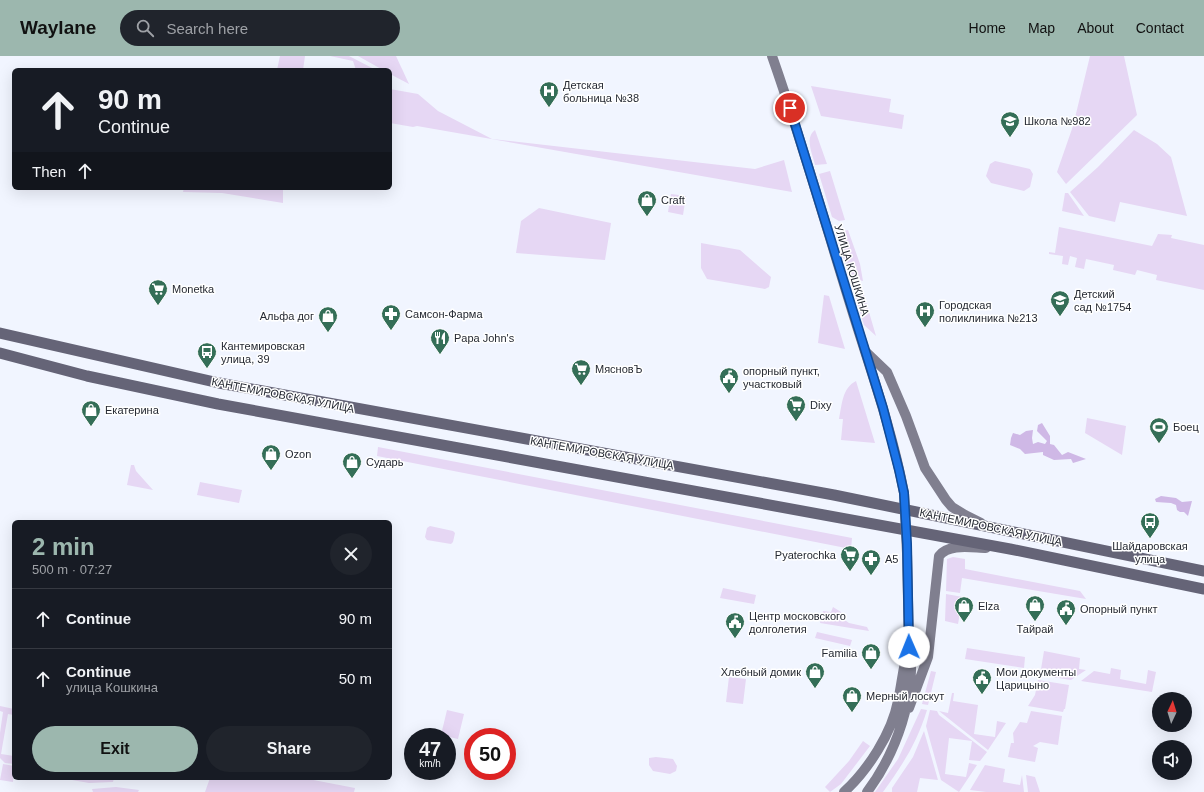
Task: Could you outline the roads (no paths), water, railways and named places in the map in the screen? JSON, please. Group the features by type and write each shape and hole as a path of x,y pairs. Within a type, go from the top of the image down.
{"main road":[{"name":"УЛИЦА КОШКИНА","path":"772,56 890,432 904,493 909,647"},
{"name":"КАНТЕМИРОВСКАЯ УЛИЦА","path":"0,333 219,383 834,495 1204,571"},
{"path":"864,350 887,372 906,416 925,468 946,500 952,507 989,527"},
{"name":"КАНТЕМИРОВСКАЯ УЛИЦА","path":"0,352 87,376 218,404 1010,549 1204,589"},
{"path":"0,358 87,376"},
{"path":"902,720 912,704 928,657 940,556 942,552 950,548 1010,549"},
{"path":"867,792 891,754 902,720 911,676 912,661 909,647"},
{"path":"844,792 867,765 882,744 894,718 904,660 909,647"}],"place":[{"name":"Детская больница №38","path":"549,108"},
{"name":"Школа №982","path":"1010,138"},
{"name":"Craft","path":"647,217"},
{"name":"Monetka","path":"158,306"},
{"name":"Детский сад №1754","path":"1060,317"},
{"name":"Городская поликлиника №213","path":"925,328"},
{"name":"Самсон-Фарма","path":"391,331"},
{"name":"Альфа дог","path":"328,333"},
{"name":"Papa John's","path":"440,355"},
{"name":"Кантемировская улица, 39","path":"207,369"},
{"name":"МясновЪ","path":"581,386"},
{"name":"опорный пункт, участковый","path":"729,394"},
{"name":"Dixy","path":"796,422"},
{"name":"Екатерина","path":"91,427"},
{"name":"Боец","path":"1159,444"},
{"name":"Ozon","path":"271,471"},
{"name":"Сударь","path":"352,479"},
{"name":"Шайдаровская улица","path":"1150,539"},
{"name":"Pyaterochka","path":"850,572"},
{"name":"A5","path":"871,576"},
{"name":"Тайрай","path":"1035,622"},
{"name":"Elza","path":"964,623"},
{"name":"Опорный пункт","path":"1066,626"},
{"name":"Центр московского долголетия","path":"735,639"},
{"name":"Familia","path":"871,670"},
{"name":"Хлебный домик","path":"815,689"},
{"name":"Мои документы Царицыно","path":"982,695"},
{"name":"Мерный лоскут","path":"852,713"}]}
